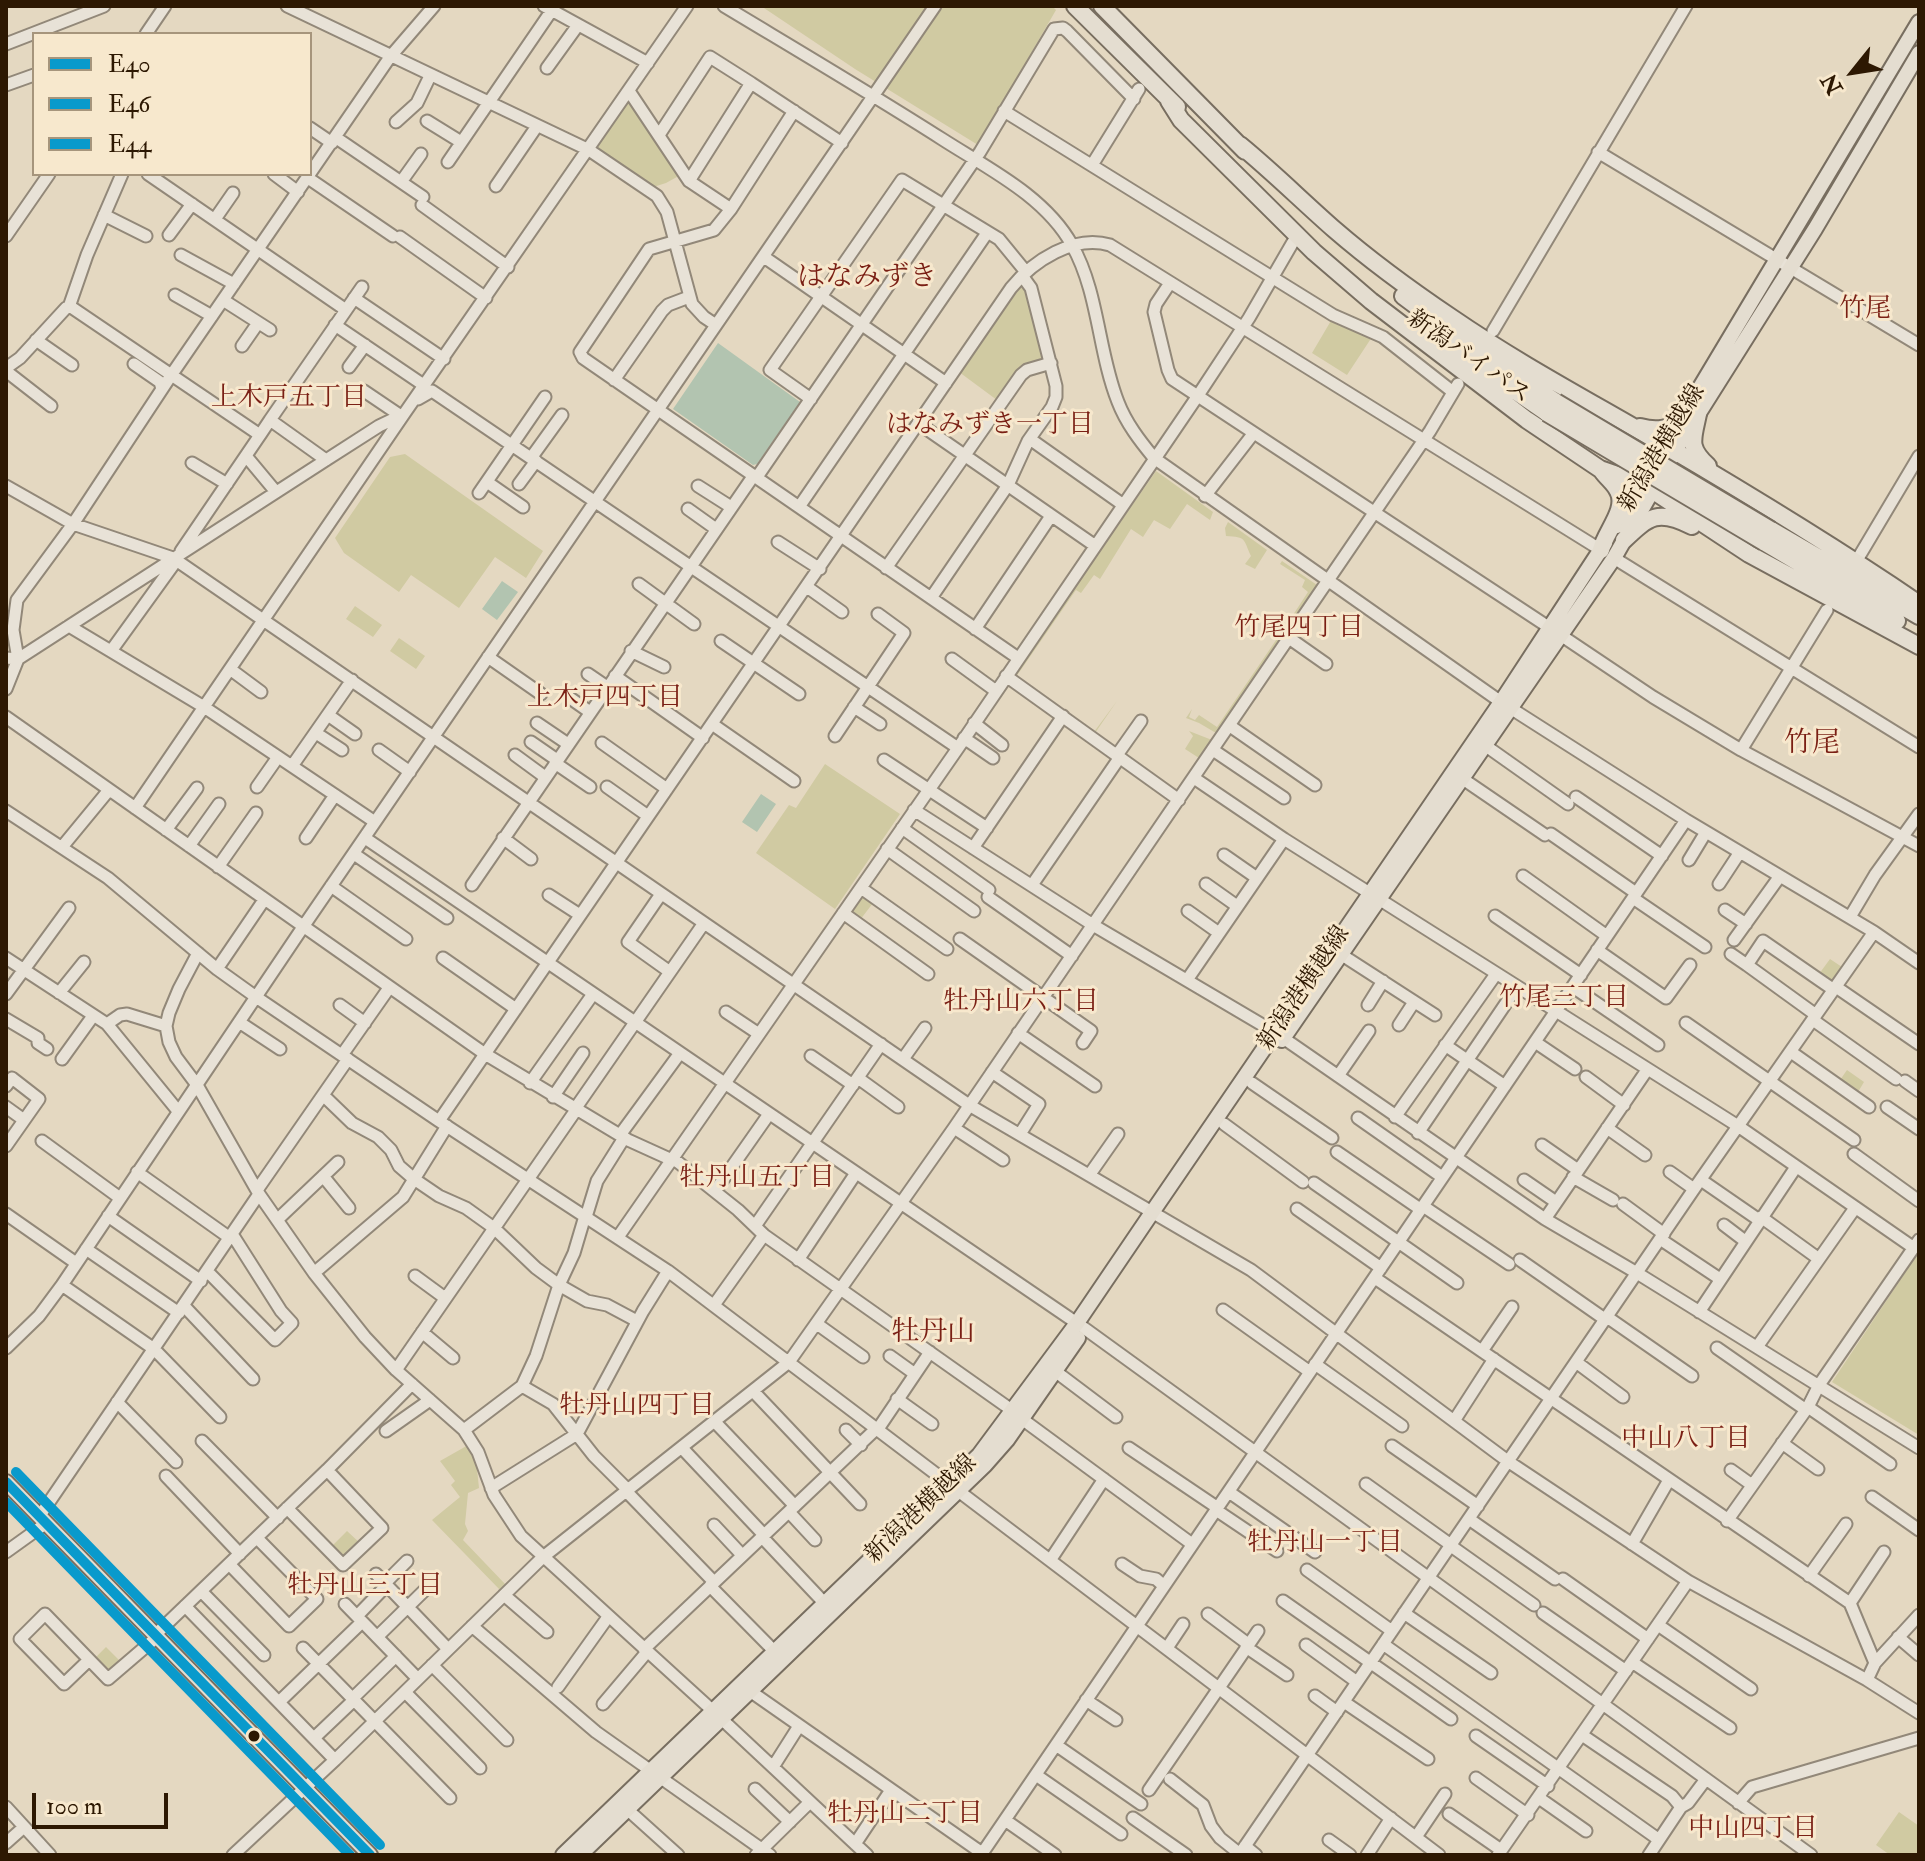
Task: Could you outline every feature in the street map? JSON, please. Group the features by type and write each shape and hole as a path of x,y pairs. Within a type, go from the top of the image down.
{"highway":[{"name":"新潟バイパス","path":"1075,6 1324,249 1442,342 1768,536 1919,634"},
{"name":"新潟バイパス","path":"1102,6 1322,229 1385,282 1552,408"},
{"path":"1169,101 1181,120 1266,205 1371,301 1527,420 1600,469 1648,487 1749,554"},
{"path":"1240,145 1272,170 1334,230 1453,319 1604,412 1666,455 1713,475 1849,556 1919,604"},
{"path":"1604,412 1653,430 1665,430 1679,423"},
{"path":"1698,414 1692,445 1695,453 1734,488"},
{"path":"1627,423 1666,455"},
{"path":"1600,469 1616,487 1621,498 1617,514 1604,537 1607,554"},
{"path":"1624,540 1649,518 1674,517 1919,646"},
{"name":"新潟バイパス","path":"1768,536 1919,616"}],"main road":[{"name":"新潟港横越線","path":"563,1855 656,1774 1007,1440 1018,1415 1607,554 1666,455 1679,423 1919,22"},
{"name":"新潟港横越線","path":"1666,455 1698,414 1791,269 1919,53"},
{"name":"新潟港横越線","path":"1607,554 1624,540 1648,487"},
{"name":"新潟港横越線","path":"1157,1214 1224,1124 1280,1035 1342,955 1375,896 1486,746 1506,705"},
{"name":"新潟港横越線","path":"1018,1415 1055,1371 1080,1326"},
{"path":"6,1482 370,1855"},
{"name":"新潟港横越線","path":"717,1714 750,1691 779,1656"},
{"name":"新潟港横越線","path":"580,1855 628,1810 656,1774"}],"street":[{"path":"37,32 104,6"},
{"path":"147,32 165,6"},
{"path":"287,6 589,150 657,196 664,203 689,297 696,310 716,325"},
{"path":"312,172 390,57 434,6"},
{"path":"135,808 402,415 444,359 687,6"},
{"path":"724,6 874,96 1035,201 1072,244 1088,287 1119,404 1131,428 1154,458 1506,705 1686,820 1850,917 1919,963"},
{"path":"6,1348 39,1316 62,1285 303,927 935,6"},
{"path":"1493,331 1686,6"},
{"path":"448,162 548,8 648,63"},
{"path":"547,68 578,25"},
{"path":"472,885 731,507 863,325 975,160 1051,33 1058,28 1067,31 1136,94 1092,165"},
{"path":"6,44 32,34"},
{"path":"659,135 710,57 842,143"},
{"path":"6,85 32,76"},
{"path":"396,122 417,103 430,76"},
{"path":"689,181 751,83"},
{"path":"629,91 689,181 731,209"},
{"path":"794,111 714,230 649,249 580,352 583,358 614,380 1018,658"},
{"path":"233,1855 375,1722 543,1557 789,1362 1230,726 1455,388 1383,337 1333,315 1004,111"},
{"path":"427,121 461,142"},
{"path":"496,186 537,126"},
{"path":"312,129 401,182 508,267"},
{"path":"1598,152 1919,345"},
{"path":"401,182 421,154"},
{"path":"6,236 48,176"},
{"path":"51,406 6,369 69,307 121,176"},
{"path":"151,176 346,310"},
{"path":"277,176 298,192"},
{"path":"6,689 17,600 73,524 308,178 486,298"},
{"path":"811,399 770,370 902,180 999,239 1025,275 1051,363 1056,397 1030,439 1008,485 931,598"},
{"path":"215,219 233,193"},
{"path":"169,235 192,204"},
{"path":"104,215 146,236"},
{"path":"799,507 987,233"},
{"path":"314,1273 403,1197 485,1054 1011,288 1038,263 1072,244 1097,241 1110,245 1919,747"},
{"path":"618,1237 1197,397 1293,242"},
{"path":"181,255 234,284"},
{"path":"764,257 946,383"},
{"path":"1170,283 1154,312 1172,379 1653,697 1741,750 1919,846"},
{"path":"111,651 362,287"},
{"path":"175,295 212,316"},
{"path":"614,380 662,311 668,305 689,297"},
{"path":"354,298 444,359"},
{"path":"223,300 270,330"},
{"path":"69,307 260,435"},
{"path":"242,346 258,323"},
{"path":"335,325 425,386"},
{"path":"36,340 72,365"},
{"path":"349,367 365,345"},
{"path":"886,568 1021,375 1027,370 1051,363"},
{"path":"134,364 160,382 162,389"},
{"path":"364,391 402,415"},
{"path":"414,402 432,391 868,687 961,743 993,758"},
{"path":"479,493 545,397"},
{"path":"12,658 69,626 379,426 402,415"},
{"path":"519,484 562,415"},
{"path":"270,420 326,460"},
{"path":"918,423 1094,545"},
{"path":"1205,496 1253,434"},
{"path":"1030,439 1122,504"},
{"path":"246,456 276,492"},
{"path":"1860,555 1919,456"},
{"path":"192,463 227,484"},
{"path":"487,482 523,507"},
{"path":"6,486 73,524 176,558 969,1105 1251,1270 1509,1462 1688,1581 1867,1680 1919,1713"},
{"path":"698,486 731,507"},
{"path":"688,509 716,529"},
{"path":"975,629 1051,516"},
{"path":"778,542 820,569"},
{"path":"144,577 154,591"},
{"path":"639,584 694,624"},
{"path":"807,587 842,612"},
{"path":"1741,750 1827,610"},
{"path":"835,736 904,633 878,614"},
{"path":"69,626 204,707 375,822"},
{"path":"1289,638 1326,664"},
{"path":"721,641 799,694"},
{"path":"631,651 664,667"},
{"path":"488,657 541,694"},
{"path":"952,659 996,691"},
{"path":"230,669 261,692"},
{"path":"588,674 607,687"},
{"path":"615,676 703,738"},
{"path":"1006,676 1179,800"},
{"path":"292,766 352,680"},
{"path":"570,698 590,712"},
{"path":"854,707 880,724"},
{"path":"328,715 355,734"},
{"path":"973,848 1063,716"},
{"path":"6,717 485,1054 622,1137 673,1159 798,1260 1018,1415 1192,1544"},
{"path":"1032,885 1141,721"},
{"path":"537,723 568,744"},
{"path":"974,723 1002,745"},
{"path":"712,724 794,781"},
{"path":"1230,726 1315,785"},
{"path":"316,733 342,750"},
{"path":"531,742 590,787"},
{"path":"602,743 667,789"},
{"path":"1486,746 1662,856"},
{"path":"379,750 410,772"},
{"path":"1213,750 1284,798"},
{"path":"515,755 545,777"},
{"path":"257,787 278,757"},
{"path":"884,760 987,828"},
{"path":"1194,778 1284,839 1738,1126 1855,1208 1916,1244 1727,1521"},
{"path":"1463,779 1548,834 1705,947"},
{"path":"607,787 648,816"},
{"path":"166,830 197,788"},
{"path":"62,847 109,790"},
{"path":"306,838 335,795"},
{"path":"189,846 219,804"},
{"path":"914,810 1093,925 1280,1035 1545,1219 1919,1448"},
{"path":"6,811 126,892 217,969 256,997 668,1271 1439,1855"},
{"path":"218,867 256,813"},
{"path":"1850,917 1875,875 1919,814"},
{"path":"750,1691 982,1854 1686,820"},
{"path":"902,828 1072,956"},
{"path":"1689,860 1706,832"},
{"path":"365,838 1080,1326 1811,1855"},
{"path":"503,838 531,859"},
{"path":"1187,980 1284,839"},
{"path":"887,849 974,911"},
{"path":"1719,884 1740,852"},
{"path":"354,854 447,918"},
{"path":"1224,855 1257,878"},
{"path":"1523,876 1607,936"},
{"path":"1734,940 1780,876"},
{"path":"1206,884 1237,906"},
{"path":"331,886 406,939"},
{"path":"861,888 947,949"},
{"path":"661,894 628,942 670,972"},
{"path":"549,895 580,915"},
{"path":"217,969 264,900"},
{"path":"6,994 69,908"},
{"path":"1725,910 1746,924"},
{"path":"1188,911 1219,933"},
{"path":"843,913 928,974"},
{"path":"1495,916 1581,975"},
{"path":"396,1370 704,923"},
{"path":"1241,1852 1874,932"},
{"path":"960,939 1091,1031 1083,1043"},
{"path":"1747,965 1763,941 1919,1044"},
{"path":"1597,950 1666,998 1690,965"},
{"path":"198,953 179,989 166,1026 176,1057 197,1085 258,1192 314,1273 396,1370 464,1430 478,1452 491,1488 521,1536 867,1855"},
{"path":"1731,954 1919,1091"},
{"path":"1342,955 1435,1015"},
{"path":"6,958 107,1024 178,1111"},
{"path":"443,958 516,1009"},
{"path":"59,993 84,962"},
{"path":"1395,1117 1496,974"},
{"path":"1368,1005 1383,981"},
{"path":"1418,1133 1517,987"},
{"path":"1573,987 1658,1045"},
{"path":"6,1552 42,1520 117,1402 323,1095 389,988"},
{"path":"530,1083 593,994"},
{"path":"1399,1025 1414,1002"},
{"path":"340,1005 365,1023"},
{"path":"726,1012 759,1034"},
{"path":"107,1024 127,1014 166,1026"},
{"path":"62,1059 93,1016"},
{"path":"6,1019 38,1038 38,1043 47,1049"},
{"path":"239,1022 280,1049"},
{"path":"1686,1023 1854,1140"},
{"path":"903,1059 925,1028"},
{"path":"1338,1076 1369,1031"},
{"path":"1018,1033 1095,1086"},
{"path":"1535,1042 1575,1069"},
{"path":"714,1305 813,1143 881,1044"},
{"path":"1445,1045 1505,1086"},
{"path":"1791,1052 1869,1107"},
{"path":"553,1097 583,1053"},
{"path":"464,1430 522,1386 574,1253 597,1181 622,1137 680,1053"},
{"path":"811,1056 898,1107"},
{"path":"1545,1219 1647,1070"},
{"path":"992,1072 1039,1104 1020,1134"},
{"path":"1586,1077 1624,1105"},
{"path":"6,1086 12,1078 39,1099 6,1145"},
{"path":"1252,1083 1332,1138"},
{"path":"323,1095 352,1123 378,1137 391,1150 399,1166 414,1179 439,1196 466,1208 494,1228 559,1285 587,1301 607,1305 637,1321"},
{"path":"6,1107 24,1120"},
{"path":"1887,1107 1919,1129"},
{"path":"715,1191 769,1114"},
{"path":"1358,1118 1442,1177"},
{"path":"1224,1124 1457,1283"},
{"path":"954,1128 1003,1160"},
{"path":"1607,1128 1645,1155"},
{"path":"1090,1174 1118,1134"},
{"path":"42,1141 120,1198"},
{"path":"1542,1145 1576,1174 1720,1279"},
{"path":"1337,1152 1692,1376"},
{"path":"1854,1154 1919,1201"},
{"path":"277,1220 338,1162"},
{"path":"1699,1312 1796,1167"},
{"path":"108,1216 204,1276 275,1340 292,1323 231,1236 137,1172"},
{"path":"1670,1172 1760,1218 1819,1259"},
{"path":"798,1260 856,1173"},
{"path":"323,1176 349,1208"},
{"path":"1524,1180 1556,1202"},
{"path":"1757,1347 1855,1208"},
{"path":"1297,1209 1482,1351 1850,1603 1875,1663"},
{"path":"6,1214 76,1263"},
{"path":"1724,1225 1745,1241"},
{"path":"86,1249 181,1309 253,1379"},
{"path":"491,1488 577,1434 637,1321 668,1271"},
{"path":"415,1276 445,1298"},
{"path":"62,1285 154,1349 220,1417"},
{"path":"1482,1351 1512,1307"},
{"path":"1223,1310 1402,1426"},
{"path":"817,1324 863,1357"},
{"path":"422,1332 453,1358"},
{"path":"1717,1348 1890,1464"},
{"path":"603,1704 645,1650 877,1429 930,1352"},
{"path":"890,1356 915,1374"},
{"path":"1454,1421 1494,1359"},
{"path":"1576,1362 1623,1397"},
{"path":"1055,1371 1116,1417"},
{"path":"89,1660 64,1684 20,1639 45,1614 108,1679 278,1518 412,1384"},
{"path":"522,1386 553,1404 594,1456 779,1656"},
{"path":"753,1391 860,1504"},
{"path":"897,1399 932,1424"},
{"path":"386,1431 430,1400"},
{"path":"117,1402 176,1462"},
{"path":"715,1422 792,1509 815,1540"},
{"path":"846,1430 861,1445"},
{"path":"202,1441 278,1518"},
{"path":"1782,1443 1818,1469"},
{"path":"1392,1446 1478,1506"},
{"path":"682,1448 829,1608"},
{"path":"1129,1448 1277,1551"},
{"path":"287,1508 343,1565 353,1556 382,1528 327,1470"},
{"path":"1731,1470 1752,1485"},
{"path":"166,1476 240,1554"},
{"path":"1051,1559 1104,1479"},
{"path":"1632,1544 1669,1480"},
{"path":"1366,1484 1538,1609 1730,1728"},
{"path":"1229,1492 1315,1552"},
{"path":"1872,1497 1919,1530"},
{"path":"1469,1519 1648,1639"},
{"path":"1809,1576 1846,1524"},
{"path":"714,1525 742,1555"},
{"path":"229,1564 289,1626 317,1599 257,1538"},
{"path":"1850,1603 1884,1552"},
{"path":"279,1702 319,1664 359,1619 383,1581 407,1561"},
{"path":"1122,1564 1140,1576 1156,1579 1164,1586"},
{"path":"1307,1570 1392,1631"},
{"path":"383,1581 448,1649"},
{"path":"1449,1814 1500,1853 1688,1581"},
{"path":"377,1637 433,1582"},
{"path":"201,1591 264,1655"},
{"path":"504,1595 547,1632"},
{"path":"1283,1601 1451,1719"},
{"path":"345,1604 418,1679"},
{"path":"185,1606 335,1760"},
{"path":"1404,1613 1491,1673"},
{"path":"1208,1614 1287,1675"},
{"path":"1867,1680 1875,1663 1919,1615"},
{"path":"558,1687 608,1617"},
{"path":"1167,1648 1183,1624"},
{"path":"1658,1625 1751,1689"},
{"path":"472,1626 585,1723 763,1853 810,1802"},
{"path":"1149,1790 1258,1631"},
{"path":"1898,1637 1919,1655"},
{"path":"1383,1644 1658,1839"},
{"path":"1306,1645 1357,1682"},
{"path":"303,1648 450,1798"},
{"path":"314,1738 396,1656"},
{"path":"432,1665 507,1740"},
{"path":"405,1692 480,1768"},
{"path":"1315,1696 1340,1707 1428,1759"},
{"path":"1086,1700 1116,1720"},
{"path":"773,1767 799,1726"},
{"path":"1582,1735 1672,1796 1681,1807"},
{"path":"1476,1736 1548,1786"},
{"path":"1738,1803 1752,1787 1919,1738"},
{"path":"1056,1745 1141,1804"},
{"path":"1036,1775 1121,1834"},
{"path":"1476,1778 1528,1815"},
{"path":"1170,1779 1203,1805 1211,1826 1220,1838 1241,1852 1256,1855"},
{"path":"1649,1855 1681,1807 1688,1803 1706,1779"},
{"path":"755,1789 790,1822"},
{"path":"855,1844 891,1790"},
{"path":"1416,1837 1445,1794"},
{"path":"1539,1798 1586,1831"},
{"path":"6,1807 50,1855"},
{"path":"628,1810 678,1855"},
{"path":"1133,1818 1186,1855"},
{"path":"1367,1855 1391,1818"},
{"path":"1005,1820 1055,1855"},
{"path":"6,1843 24,1827"},
{"path":"1329,1840 1350,1855"}],"shaded area":[{"path":"761,6 1052,6 1056,10 978,145"},
{"path":"637,102 684,173 647,189 589,150 621,104"},
{"path":"1011,288 1031,288 1051,363 1027,370 1001,403 955,369"},
{"path":"1332,319 1372,337 1347,375 1312,353"},
{"path":"718,343 800,402 757,464 753,465 673,409"},
{"path":"405,454 543,551 526,578 495,557 459,608 411,575 399,592 344,553 335,538 390,457"},
{"path":"1156,471 1213,512 1210,520 1187,504 1170,529 1154,520 1143,537 1131,529 1100,579 1094,575 1081,593 1076,590 1016,677 1094,732 1117,701 1093,736 1012,678"},
{"path":"1228,522 1267,550 1255,569 1245,564 1251,556 1243,540 1226,536"},
{"path":"1282,561 1317,585 1293,620 1291,618 1308,592 1302,587 1305,580 1280,564"},
{"path":"502,581 518,592 497,620 482,609"},
{"path":"355,606 382,625 373,637 346,619"},
{"path":"1289,621 1216,733 1186,718 1192,709 1189,717 1195,720 1199,715 1217,727"},
{"path":"399,638 425,656 416,669 390,651"},
{"path":"1189,731 1212,740 1199,758 1185,749 1193,736"},
{"path":"825,764 900,814 835,909 756,853 789,805 796,808"},
{"path":"761,794 776,804 757,832 742,822"},
{"path":"861,894 873,903 860,920 852,914 851,908"},
{"path":"1830,959 1842,967 1833,979 1828,980 1819,974"},
{"path":"1847,1070 1864,1082 1858,1092 1854,1093 1838,1083"},
{"path":"1919,1252 1919,1435 1832,1382"},
{"path":"470,1444 476,1459 479,1488 468,1493 465,1524 468,1531 463,1540 506,1585 500,1590 432,1520 460,1497 451,1485 455,1481 440,1461"},
{"path":"347,1531 361,1544 344,1560 332,1546"},
{"path":"106,1647 120,1661 106,1671 94,1659"},
{"path":"1899,1812 1919,1826 1919,1855 1890,1855 1876,1845"}],"transit line":[{"name":"E44","path":"16,1472 380,1845"},
{"name":"E40","path":"6,1482 370,1855"},
{"name":"E46","path":"6,1502 350,1855"}],"district":[{"name":"はなみずき","path":"867,279"},
{"name":"竹尾","path":"1865,310"},
{"name":"上木戸五丁目","path":"289,399"},
{"name":"はなみずき一丁目","path":"990,426"},
{"name":"竹尾四丁目","path":"1299,629"},
{"name":"上木戸四丁目","path":"605,699"},
{"name":"竹尾","path":"1812,745"},
{"name":"竹尾三丁目","path":"1564,999"},
{"name":"牡丹山六丁目","path":"1021,1003"},
{"name":"牡丹山五丁目","path":"757,1179"},
{"name":"牡丹山","path":"933,1334"},
{"name":"牡丹山四丁目","path":"637,1407"},
{"name":"中山八丁目","path":"1686,1440"},
{"name":"牡丹山一丁目","path":"1325,1544"},
{"name":"牡丹山三丁目","path":"365,1587"},
{"name":"牡丹山二丁目","path":"905,1815"},
{"name":"中山四丁目","path":"1753,1830"}]}
